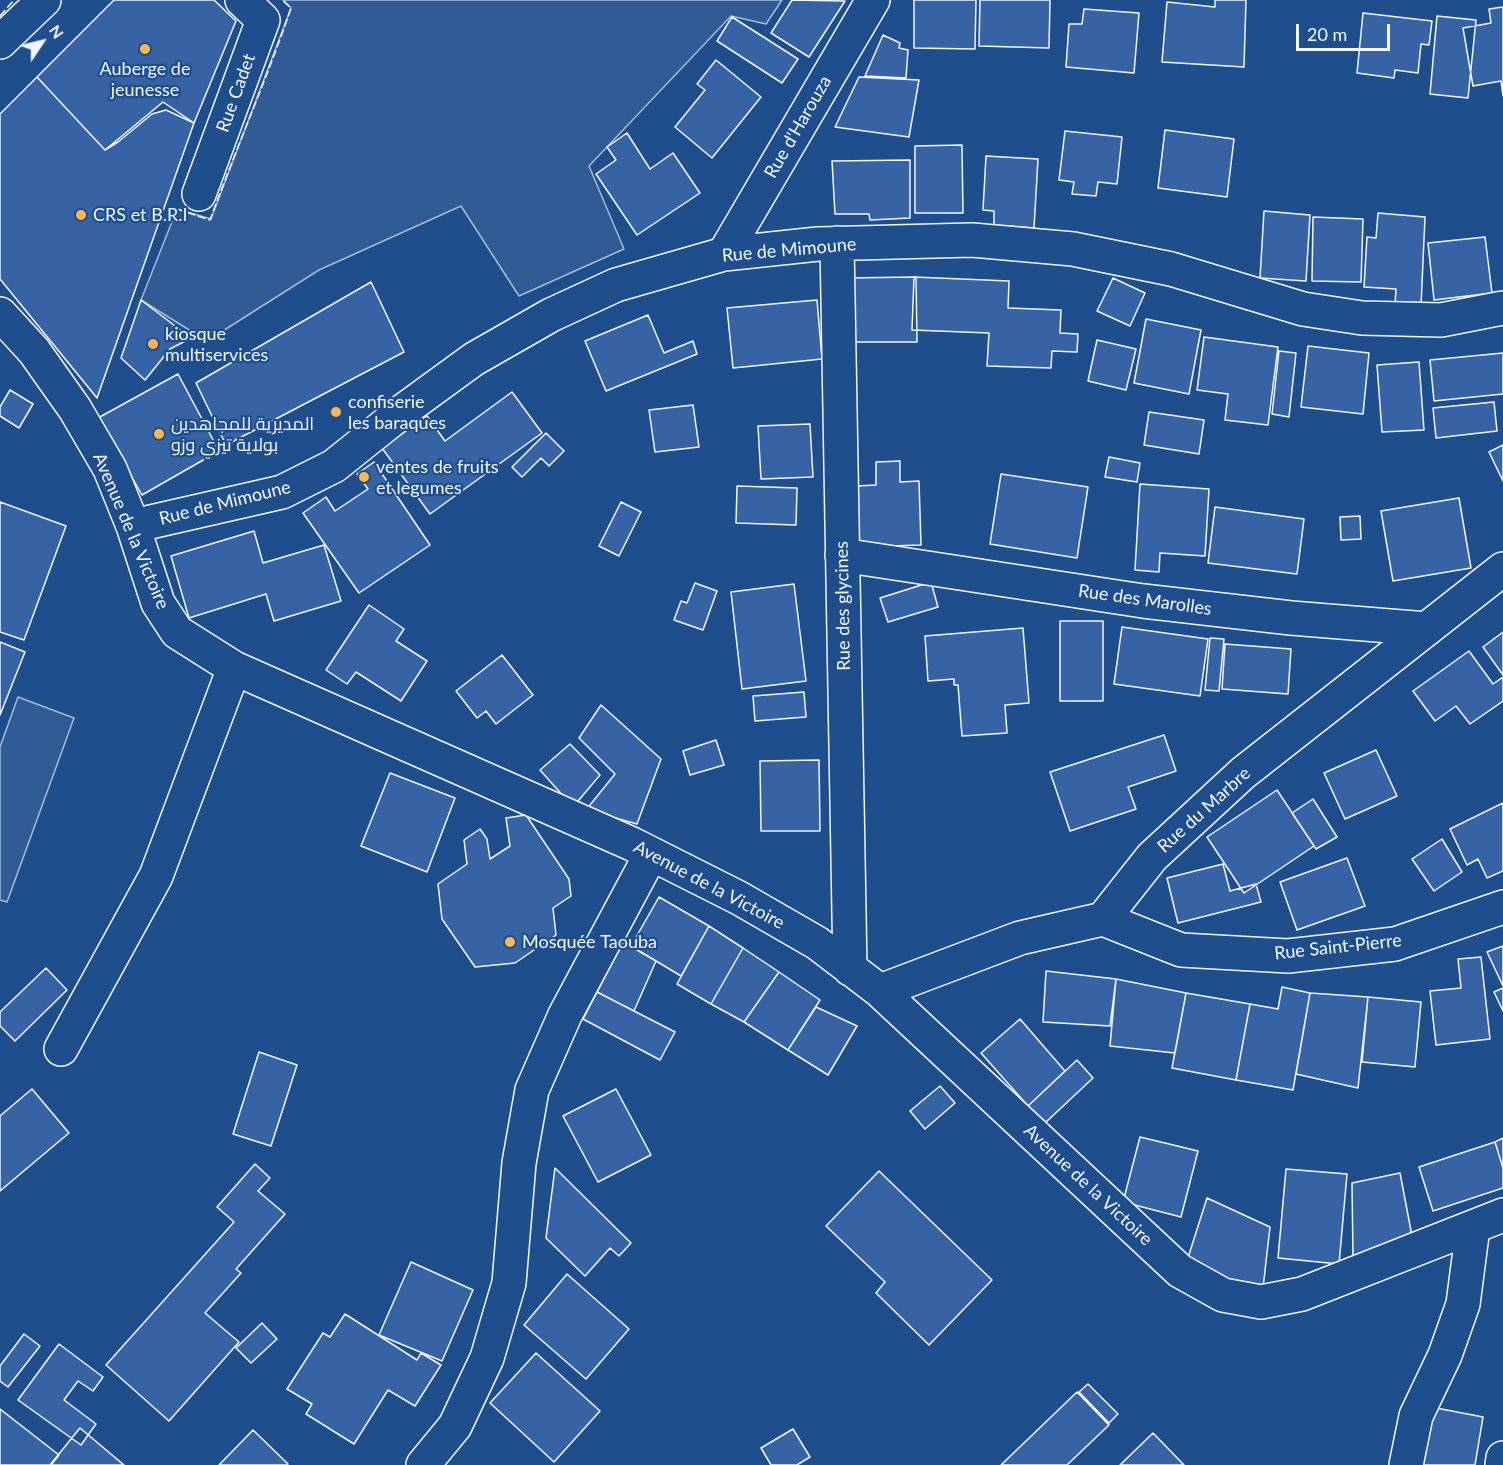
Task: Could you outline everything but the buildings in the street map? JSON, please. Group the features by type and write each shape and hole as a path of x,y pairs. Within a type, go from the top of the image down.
{"street":[{"path":"0,42 44,0"},
{"name":"Rue Cadet","path":"199,194 263,20 242,0"},
{"name":"Rue d'Harouza","path":"724,254 873,0"},
{"name":"Rue de Mimoune","path":"133,526 282,492 334,466 404,410 474,359 551,315 616,285 724,254 837,243 972,240 1074,249 1171,269 1303,309 1362,318 1440,320 1503,308"},
{"name":"Rue des glycines","path":"837,243 853,556 850,969"},
{"name":"Avenue de la Victoire","path":"0,314 34,351 75,410 110,469 133,526 158,603 177,632 234,668 651,854 739,898 817,943 880,991 1180,1272 1223,1295 1261,1302 1302,1294 1503,1215"},
{"name":"Rue des Marolles","path":"853,556 1143,601 1291,618 1427,629"},
{"name":"Rue du Marbre","path":"1103,919 1152,857 1242,773 1503,569"},
{"path":"61,1049 156,876 234,668"},
{"path":"423,1465 455,1426 487,1358 509,1283 519,1163 532,1090 565,1015 651,854"},
{"name":"Rue Saint-Pierre","path":"1103,919 1181,950 1288,956 1395,944 1503,907"},
{"path":"880,991 1020,938 1103,919"},
{"path":"1406,1465 1416,1416 1445,1355 1463,1304 1473,1227"},
{"path":"1502,1465 1503,1458"}],"shaded area":[{"path":"283,0 782,0 766,24 731,16 589,166 624,249 519,296 461,206 319,270 207,341 141,300 177,209 211,219 291,8"},
{"path":"18,697 74,718 7,902 0,900 0,747"}],"fence":[{"path":"0,16 14,0"},
{"path":"177,209 210,220 291,8 282,0"}],"place":[{"name":"Auberge de jeunesse","path":"145,49"},
{"name":"CRS et B.R.I","path":"81,215"},
{"name":"kiosque multiservices","path":"153,344"},
{"name":"confiserie les baraques","path":"336,412"},
{"name":"المديرية للمجاهدين بولاية تيزي وزو","path":"159,434"},
{"name":"ventes de fruits et legumes","path":"364,477"},
{"name":"Mosquée Taouba","path":"510,942"}]}
